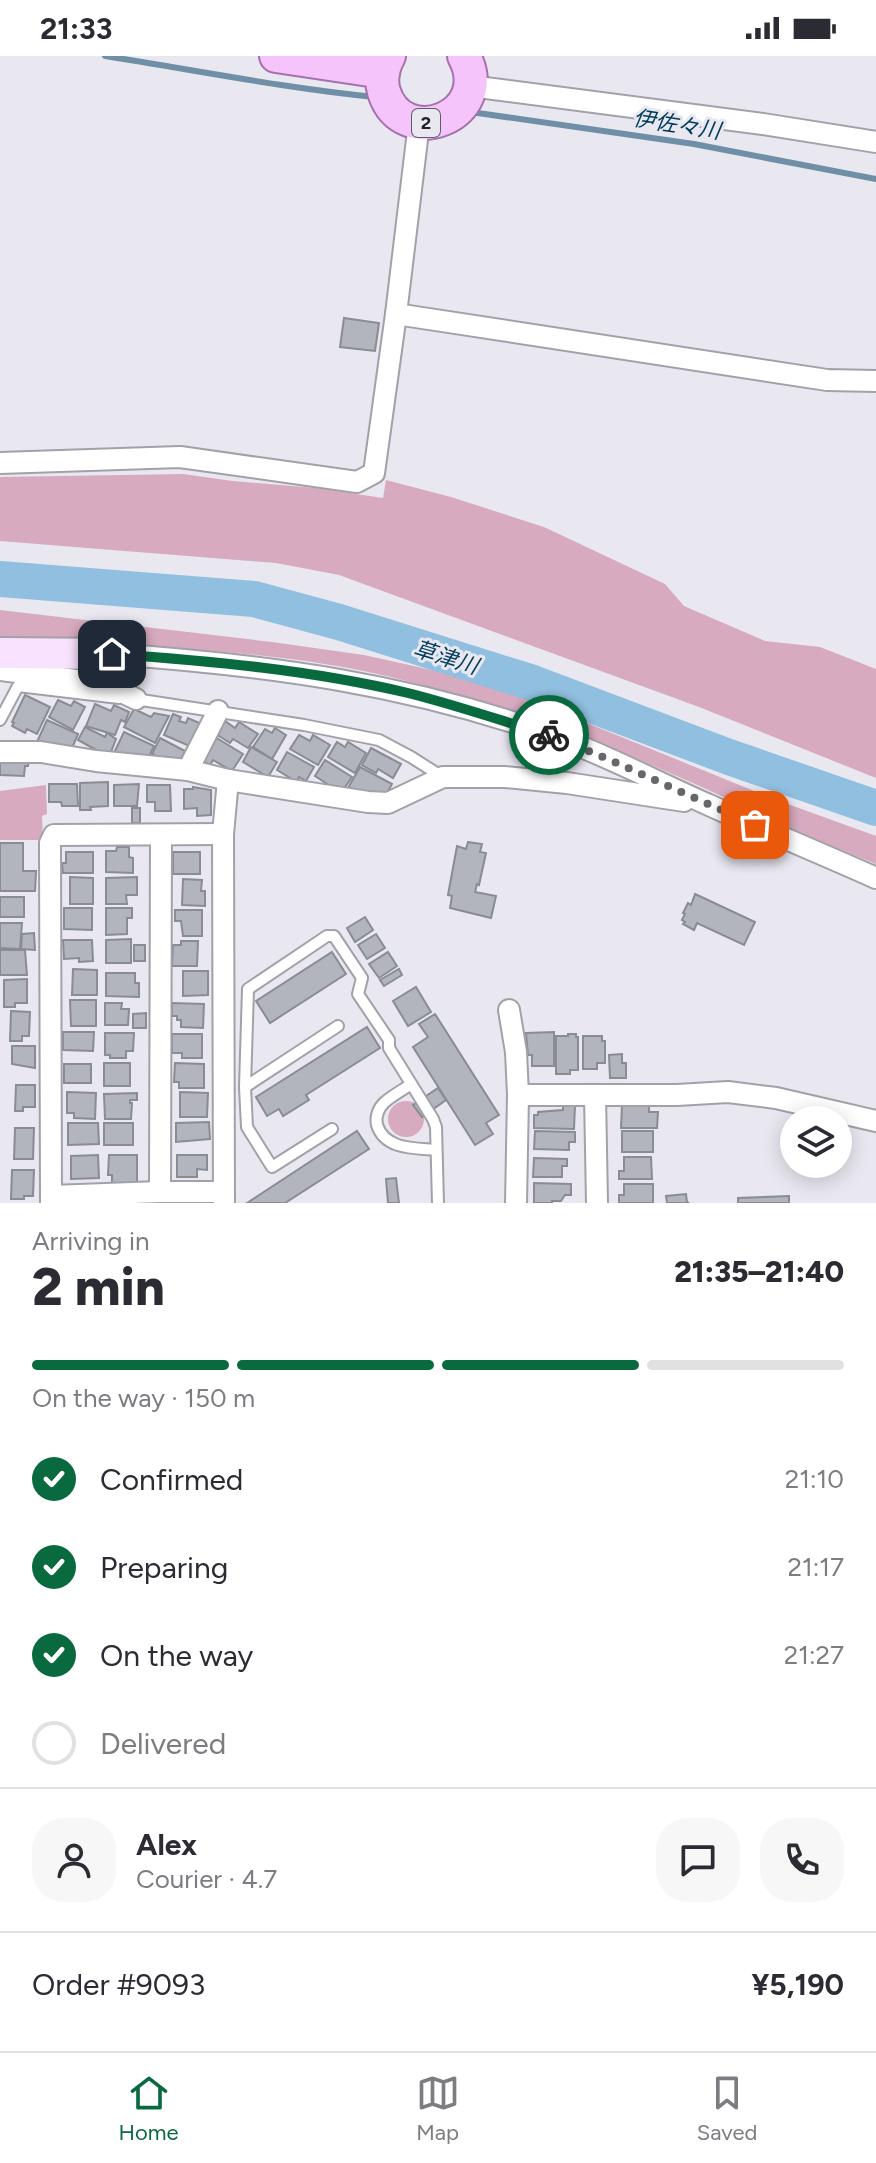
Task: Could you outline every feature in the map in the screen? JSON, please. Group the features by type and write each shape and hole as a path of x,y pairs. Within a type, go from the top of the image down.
{"main road":[{"name":"2","path":"276,56 386,64 382,86 386,99 406,119 419,123 433,123 458,111 466,99 467,71"}],"street":[{"path":"467,71 876,142"},
{"path":"0,463 180,457 357,482 374,473 419,123"},
{"path":"396,314 827,380 876,381"},
{"path":"0,653 112,654 256,666 436,700 558,738 876,878"},
{"path":"0,670 97,684 136,699"},
{"path":"188,770 218,711"},
{"path":"0,752 29,751 188,770 228,780 368,802 388,803 443,777 505,777 567,783 707,805"},
{"path":"223,834 54,835 50,843 51,1199 160,1192 223,1198 223,834 228,780"},
{"path":"160,1192 161,835"},
{"path":"509,1010 516,1052 518,1095 516,1203"},
{"path":"518,1095 728,1092 776,1098 876,1121"},
{"path":"595,1095 597,1203"}],"lane":[{"path":"0,720 18,686 136,699 379,740 443,777"},
{"path":"0,741 29,751"},
{"path":"332,1129 272,1167 247,1127 245,1087 248,989 327,936 334,936 362,978 358,994 389,1040 389,1048 433,1119 436,1127 438,1203"},
{"path":"245,1087 338,1026"},
{"path":"411,1084 384,1102 379,1110 378,1125 392,1143 436,1150"}],"shaded area":[{"path":"183,474 383,498 386,480 451,497 544,527 665,584 684,606 765,641 820,647 876,669 876,778 699,707 339,575 276,563 0,541 0,477"},
{"path":"0,610 364,655 450,674 533,701 774,799 876,836 876,864 610,748 446,692 343,667 246,654 0,640"},
{"path":"46,785 47,814 42,816 43,840 0,840 0,791"},
{"path":"406,1101 419,1106 424,1119 419,1132 406,1137 393,1132 388,1119 393,1106"}],"building":[{"path":"344,318 379,323 375,351 340,347"},
{"path":"25,695 50,707 37,734 27,729 25,733 12,726"},
{"path":"58,700 71,706 74,701 85,707 73,730 49,717"},
{"path":"95,704 111,711 114,705 129,712 125,722 121,720 115,735 86,726"},
{"path":"134,709 151,717 154,713 169,716 155,743 124,727"},
{"path":"173,714 181,717 179,721 186,723 188,718 204,725 194,748 164,735"},
{"path":"47,720 78,734 70,753 37,742"},
{"path":"225,721 235,728 239,722 258,734 248,748 233,739 230,743 216,734"},
{"path":"85,727 116,739 109,757 78,740"},
{"path":"275,728 286,735 272,759 253,747 265,729 272,733"},
{"path":"124,732 154,746 146,763 114,753"},
{"path":"299,735 310,741 313,735 330,745 318,765 290,749"},
{"path":"215,737 243,754 232,771 213,760 210,765 201,760"},
{"path":"160,738 185,751 177,767 152,754"},
{"path":"337,742 345,747 348,742 366,753 355,773 328,757"},
{"path":"251,747 277,762 268,777 243,762"},
{"path":"371,748 401,764 393,778 378,769 376,773 362,765"},
{"path":"287,752 314,767 306,781 299,777 297,782 277,770"},
{"path":"0,757 29,759 24,776 0,775"},
{"path":"325,760 352,777 341,793 315,776"},
{"path":"360,767 392,784 385,797 376,792 373,796 362,790 359,795 348,788"},
{"path":"108,782 108,806 80,810 80,783"},
{"path":"49,784 77,784 78,806 49,802"},
{"path":"139,784 137,806 114,806 114,785"},
{"path":"147,785 170,785 171,811 155,811 155,802 147,802"},
{"path":"184,789 211,790 211,815 197,816 197,808 184,809"},
{"path":"132,808 140,808 140,823 132,823"},
{"path":"468,842 482,844 480,852 486,853 475,892 496,896 491,918 450,908 452,896 448,895 457,846 466,849"},
{"path":"0,843 23,843 23,871 36,871 35,891 0,891"},
{"path":"117,847 129,847 133,873 106,872 106,851 116,851"},
{"path":"66,852 93,852 93,873 63,873 62,863 66,863"},
{"path":"173,852 200,852 200,874 173,874"},
{"path":"70,877 93,878 93,904 70,904"},
{"path":"137,877 137,895 126,895 127,904 106,904 106,878"},
{"path":"183,879 202,880 205,906 182,905"},
{"path":"695,894 755,922 744,945 697,923 694,930 683,924 683,913 688,903 691,905"},
{"path":"0,897 24,897 24,917 0,917"},
{"path":"64,908 92,908 92,930 64,929"},
{"path":"106,908 132,908 132,918 127,918 127,934 106,935"},
{"path":"175,910 202,910 202,936 183,936 181,921 175,921"},
{"path":"365,917 373,930 355,942 347,928"},
{"path":"0,923 22,923 20,949 0,948"},
{"path":"34,933 35,950 21,949 22,934"},
{"path":"376,934 385,948 367,959 358,945"},
{"path":"131,939 131,963 106,963 106,940"},
{"path":"63,940 92,940 93,961 64,959"},
{"path":"181,941 198,941 197,966 172,966 173,945 181,945"},
{"path":"134,945 145,945 145,961 134,961"},
{"path":"0,950 25,950 27,975 0,975"},
{"path":"332,952 346,974 270,1023 256,1001"},
{"path":"388,952 397,966 379,978 369,964"},
{"path":"73,969 97,970 97,995 72,995"},
{"path":"399,969 402,975 384,986 380,980"},
{"path":"183,971 208,971 208,995 183,996"},
{"path":"106,973 135,973 139,997 106,996"},
{"path":"27,979 27,1003 4,1007 4,980"},
{"path":"416,987 431,1012 408,1026 393,1001"},
{"path":"70,1000 96,1000 96,1026 71,1026"},
{"path":"105,1003 122,1003 121,1009 129,1009 128,1025 105,1025"},
{"path":"172,1003 204,1004 203,1028 181,1027 181,1020 172,1016"},
{"path":"11,1011 30,1012 29,1036 22,1036 22,1041 10,1041"},
{"path":"146,1013 146,1028 133,1028 133,1014"},
{"path":"435,1014 499,1115 486,1123 493,1134 475,1145 413,1047 428,1037 419,1024"},
{"path":"367,1027 380,1048 306,1095 309,1100 283,1116 279,1109 267,1116 256,1097"},
{"path":"63,1032 94,1032 93,1051 63,1050"},
{"path":"554,1032 554,1066 532,1066 526,1033"},
{"path":"105,1033 134,1033 133,1051 126,1051 126,1058 105,1055"},
{"path":"172,1034 202,1034 202,1058 182,1058 182,1053 172,1053"},
{"path":"568,1034 578,1037 578,1070 570,1070 570,1074 556,1074 556,1036"},
{"path":"583,1036 602,1036 602,1041 605,1041 605,1063 597,1063 597,1069 583,1069"},
{"path":"12,1046 35,1046 35,1068 12,1064"},
{"path":"622,1054 622,1063 626,1063 626,1078 610,1078 609,1055"},
{"path":"104,1063 130,1063 130,1086 104,1086"},
{"path":"175,1063 204,1064 204,1088 179,1088 179,1082 174,1082"},
{"path":"64,1064 91,1064 91,1083 64,1083"},
{"path":"16,1085 35,1085 35,1107 15,1111"},
{"path":"438,1088 446,1100 422,1117 413,1105"},
{"path":"67,1092 96,1093 95,1119 74,1118 74,1113 67,1113"},
{"path":"180,1092 208,1093 207,1117 180,1117"},
{"path":"137,1093 137,1100 130,1100 131,1119 105,1119 104,1094"},
{"path":"622,1105 649,1105 649,1112 658,1112 657,1128 621,1128"},
{"path":"563,1106 575,1106 574,1129 534,1128 534,1115 563,1110"},
{"path":"209,1122 210,1139 176,1142 176,1123"},
{"path":"68,1123 98,1123 99,1144 68,1145"},
{"path":"104,1123 133,1123 133,1145 104,1145"},
{"path":"15,1128 34,1128 33,1159 14,1159"},
{"path":"357,1131 369,1149 285,1203 247,1203"},
{"path":"535,1131 575,1132 575,1142 569,1142 569,1150 534,1149"},
{"path":"622,1131 653,1131 653,1152 622,1152"},
{"path":"98,1155 99,1178 71,1179 71,1156"},
{"path":"109,1155 137,1155 137,1183 112,1183 112,1175 108,1175"},
{"path":"177,1155 207,1155 207,1170 197,1169 197,1177 177,1177"},
{"path":"624,1157 651,1157 652,1179 619,1179 619,1171 624,1171"},
{"path":"534,1158 567,1159 567,1166 562,1166 562,1177 533,1177"},
{"path":"12,1170 34,1170 33,1196 11,1199"},
{"path":"396,1178 399,1203 388,1203 386,1179"},
{"path":"534,1183 571,1184 571,1195 552,1203 534,1203"},
{"path":"624,1184 653,1184 653,1203 619,1203 619,1195 624,1195"},
{"path":"686,1194 689,1203 667,1203 666,1196"},
{"path":"789,1196 789,1203 738,1203 738,1198"}],"waterway":[{"name":"伊佐々川","path":"105,56 273,84 375,97"},
{"name":"伊佐々川","path":"471,112 694,144 876,179"},
{"name":"草津川","path":"0,579 254,599 339,622 533,683 729,757 876,808"}],"way so far":[{"path":"549,735 755,825"}],"route":[{"path":"112,654 256,666 332,678 452,704 549,735"}]}
